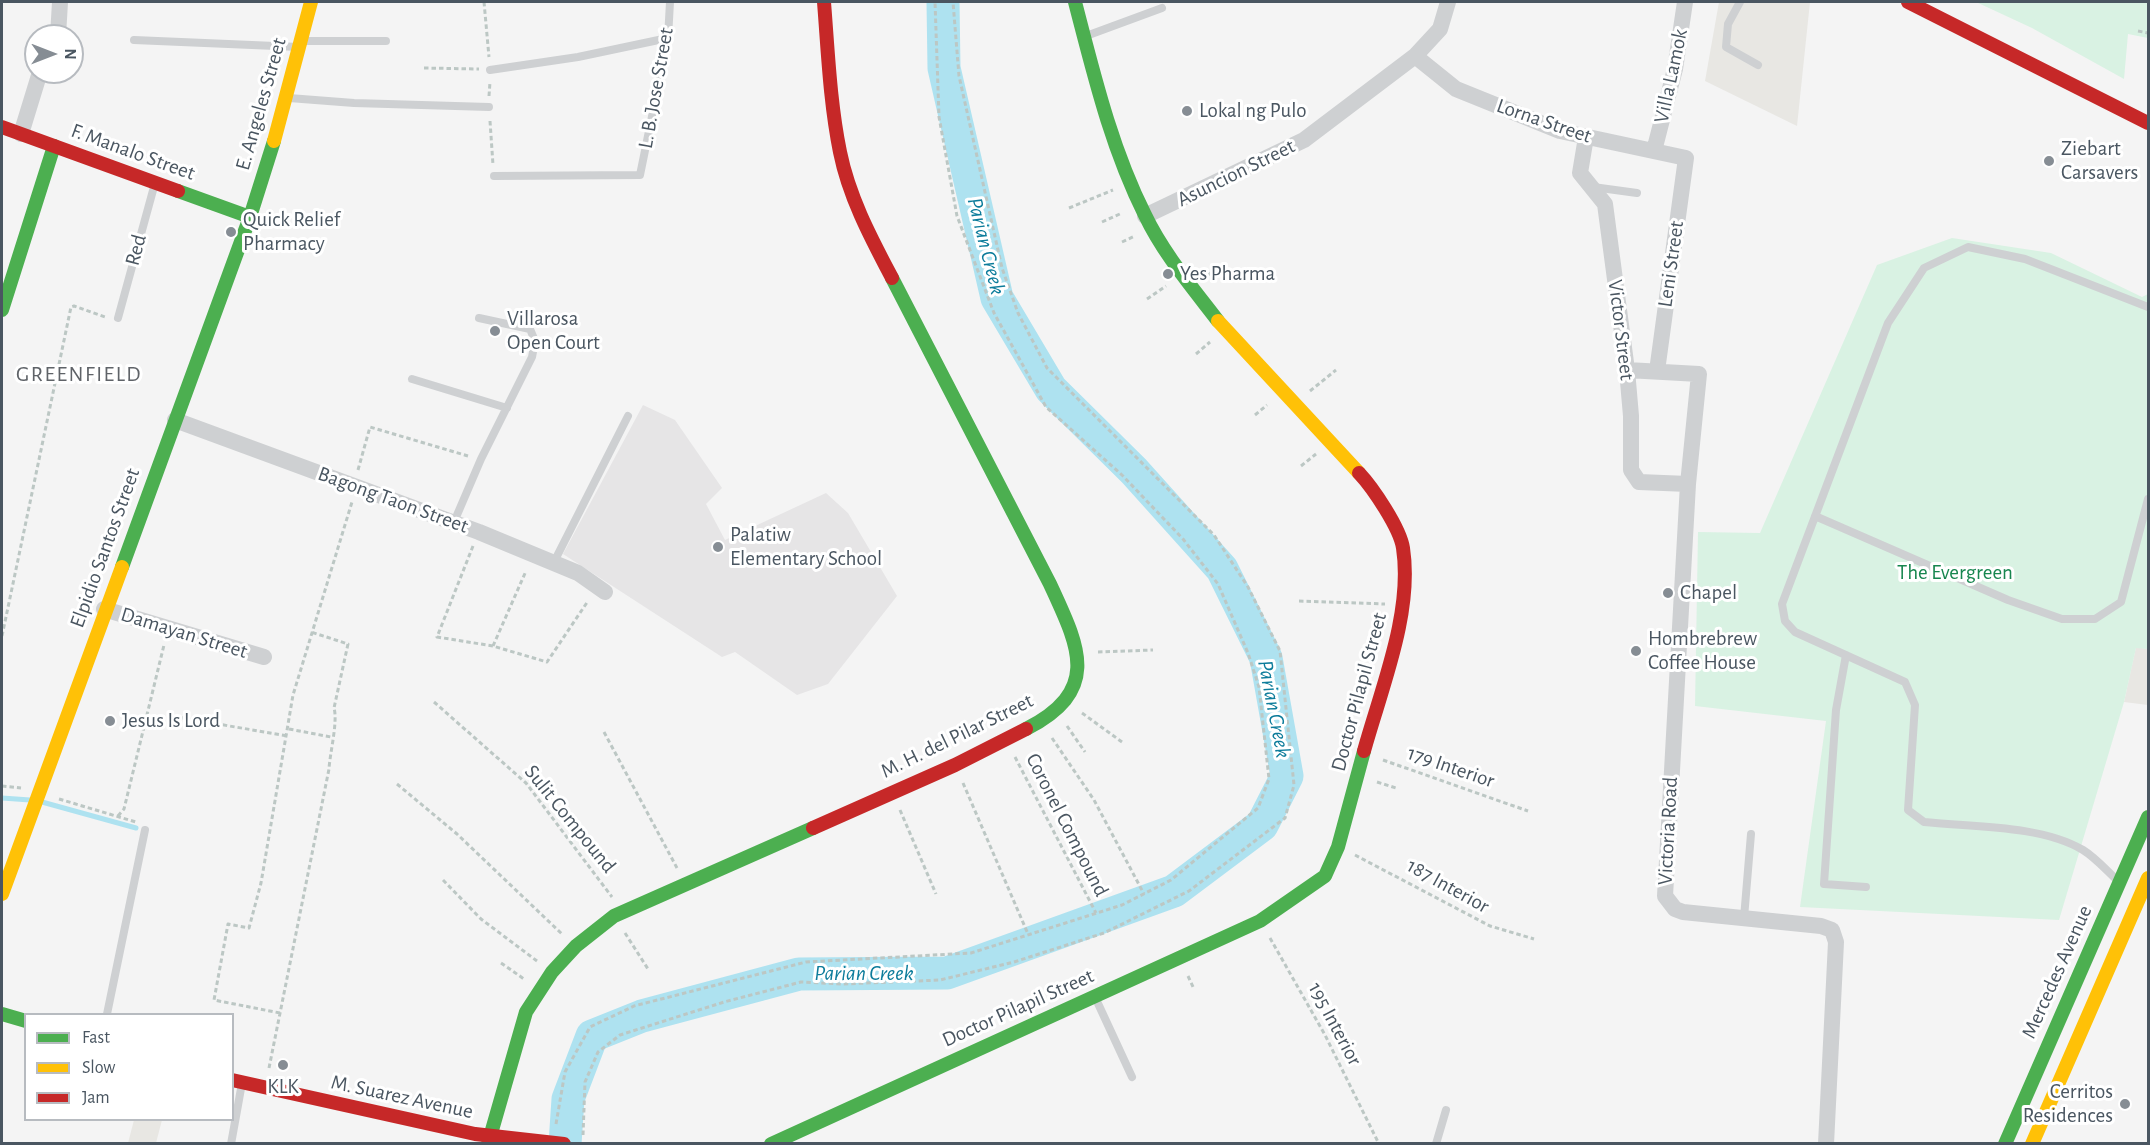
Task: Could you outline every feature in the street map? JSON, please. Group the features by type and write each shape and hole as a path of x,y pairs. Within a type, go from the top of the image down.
{"street":[{"path":"59,24 60,2"},
{"name":"E. Angeles Street","path":"250,217 286,98 311,2"},
{"name":"M. H. del Pilar Street","path":"488,1140 526,1012 552,972 576,946 617,914 891,791 955,765 1041,721 1066,701 1076,682 1078,652 1072,632 1050,584 865,227 840,154 830,87 824,2"},
{"name":"Doctor Pilapil Street","path":"771,1143 1260,921 1325,876 1338,847 1365,754 1404,605 1403,546 1375,490 1230,337 1180,271 1145,216 1104,115 1075,2"},
{"name":"Asuncion Street","path":"1145,216 1304,140 1415,56 1440,29 1448,2"},
{"name":"Villa Lamok","path":"1654,151 1675,69 1685,2"},
{"path":"1908,2 2148,123"},
{"name":"Lorna Street","path":"1415,56 1456,89 1560,131 1686,158"},
{"path":"21,134 36,84"},
{"name":"F. Manalo Street","path":"2,127 250,217"},
{"name":"Victor Street","path":"1586,137 1580,173 1605,204 1627,370 1631,470 1639,482 1688,484"},
{"path":"2,310 54,146"},
{"name":"Leni Street","path":"1657,370 1686,158"},
{"name":"Elpidio Santos Street","path":"2,894 104,609 250,217"},
{"path":"1627,370 1699,374 1688,484"},
{"name":"Bagong Taon Street","path":"176,420 454,522 578,573 602,590"},
{"name":"Victoria Road","path":"1688,484 1664,887 1668,903 1675,909 1821,926 1832,930 1835,935 1826,1143"},
{"name":"Damayan Street","path":"104,609 264,657"},
{"name":"Mercedes Avenue","path":"2032,1143 2130,889 2148,816"},
{"name":"Mercedes Avenue","path":"2005,1143 2130,889 2148,878"},
{"path":"2,1014 24,1020"},
{"name":"M. Suarez Avenue","path":"237,1081 488,1140 557,1143"}],"lane":[{"name":"L. B. Jose Street","path":"494,176 640,175 668,38 670,2"},
{"path":"1740,2 1728,24 1726,47 1758,65"},
{"path":"1084,37 1162,8"},
{"path":"490,70 578,57 668,38"},
{"path":"134,40 301,44 386,41"},
{"path":"286,98 354,103 489,106"},
{"name":"Red","path":"118,318 155,182"},
{"path":"1590,187 1637,193"},
{"path":"2130,889 2085,851 2064,840 2043,835 1924,822 1912,815 1908,810 1915,705 1905,682 1795,632 1785,621 1782,604 1888,323 1924,268 1968,247 2025,259 2148,307"},
{"path":"454,522 481,459 532,357 535,341 530,329 479,318"},
{"path":"412,379 507,408"},
{"path":"554,562 628,416"},
{"path":"1815,516 2008,600 2062,619 2095,619 2121,602 2148,499"},
{"path":"1846,655 1836,710 1824,884 1866,887"},
{"path":"107,1013 145,830"},
{"path":"1744,918 1751,834"},
{"path":"1095,997 1132,1077"},
{"path":"234,1112 237,1081"},
{"path":"1436,1143 1446,1110"},
{"path":"231,1143 233,1121"}],"path":[{"path":"484,2 490,70 489,106 494,176"},
{"path":"557,1143 565,1072 576,1048 590,1027 634,1006 806,962 971,953 1122,905 1171,880 1258,808 1269,779 1259,687 1248,653 1218,584 1183,539 1123,476 1046,407 994,313 955,205 939,117 935,2"},
{"path":"582,1143 585,1082 598,1052 620,1035 724,1002 801,982 843,984 940,980 1014,962 1104,933 1189,891 1285,818 1294,785 1280,651 1248,587 1214,535 1047,368 1018,313 1002,268 959,76 953,2"},
{"path":"2138,32 2148,33"},
{"path":"424,68 490,70"},
{"path":"1069,208 1131,183"},
{"path":"2,636 71,307 74,306 115,320 118,318"},
{"path":"1294,404 1336,370"},
{"path":"280,1013 214,1000 228,924 249,928 261,883 288,736 293,695 355,486 370,427 481,459"},
{"path":"479,532 437,637 493,646 547,662 602,590"},
{"path":"493,646 533,554"},
{"path":"1299,601 1404,605"},
{"path":"2,611 7,612"},
{"path":"118,816 124,809 159,660 169,629"},
{"path":"265,1089 329,769 331,737 336,718 334,708 348,644 311,632"},
{"path":"1078,652 1153,650"},
{"path":"1066,701 1122,742"},
{"name":"Sulit Compound","path":"434,702 526,783 611,895 617,914 648,969"},
{"path":"1055,710 1085,752"},
{"path":"171,716 288,736"},
{"path":"289,729 331,737"},
{"path":"1048,731 1094,800 1144,894"},
{"path":"604,732 680,873"},
{"name":"Coronel Compound","path":"1012,750 1096,913"},
{"name":"179 Interior","path":"1365,754 1528,811"},
{"path":"955,765 1028,935"},
{"path":"397,784 457,834 567,938"},
{"path":"2,786 118,816 140,823 145,830"},
{"path":"891,791 936,894"},
{"name":"187 Interior","path":"1349,852 1399,876 1490,926 1534,939"},
{"path":"443,880 481,919 552,972"},
{"name":"195 Interior","path":"1260,921 1325,1035 1379,1143"},
{"path":"501,963 540,991"}],"shaded area":[{"path":"1719,2 1810,2 1797,126 1705,81"},
{"name":"Palatiw Elementary School","path":"643,405 675,420 722,488 706,504 725,540 826,493 848,513 897,596 828,684 797,695 735,652 722,657 563,554"},
{"path":"2136,647 2148,649 2148,705 2124,702"},
{"path":"134,1121 162,1121 156,1143 128,1143"}],"green space":[{"path":"1976,2 2148,2 2148,38 2128,34 2124,79 2032,28"},
{"name":"The Evergreen","path":"1952,238 2051,253 2142,297 2148,294 2148,649 2136,648 2124,702 2059,920 1800,907 1826,721 1695,706 1698,532 1760,533 1877,265"}],"waterway":[{"name":"Parian Creek","path":"565,1144 568,1099 592,1036 642,1016 799,974 947,973 1174,891 1262,825 1287,776 1266,658 1222,569 1134,471 1051,389 997,298 944,68 943,2"},
{"path":"2,798 30,800"},
{"path":"42,802 136,828"}],"traffic: fast":[{"path":"1075,2 1104,110 1133,189 1160,243 1218,321"},
{"path":"122,567 250,217 274,141"},
{"path":"2,310 54,146"},
{"path":"178,191 250,217"},
{"path":"892,278 1050,584 1075,647 1077,666 1075,683 1066,699 1050,714 1026,729"},
{"path":"771,1144 1260,921 1325,876 1338,847 1364,751"},
{"path":"2005,1144 2148,817"},
{"path":"488,1144 526,1012 552,972 576,946 614,916 813,828"},
{"path":"2,1014 24,1020"}],"traffic: slow":[{"path":"274,141 311,2"},
{"path":"1218,321 1359,473"},
{"path":"2,894 122,567"},
{"path":"2032,1144 2148,878"}],"traffic: jam":[{"path":"824,2 832,96 844,169 862,217 892,278"},
{"path":"1908,2 2148,123"},
{"path":"2,127 178,191"},
{"path":"1359,473 1378,498 1397,530 1403,548 1405,573 1404,598 1394,651 1364,751"},
{"path":"813,828 955,765 1026,729"},
{"path":"234,1080 475,1134 564,1144"}],"place":[{"name":"Lokal ng Pulo","path":"1187,111"},
{"name":"Ziebart Carsavers","path":"2049,161"},
{"name":"Quick Relief Pharmacy","path":"231,232"},
{"name":"Yes Pharma","path":"1168,274"},
{"name":"Villarosa Open Court","path":"495,331"},
{"name":"Palatiw Elementary School","path":"718,547"},
{"name":"Chapel","path":"1668,593"},
{"name":"Hombrebrew Coffee House","path":"1636,651"},
{"name":"Jesus Is Lord","path":"110,721"},
{"name":"KLK","path":"283,1065"},
{"name":"Cerritos Residences","path":"2125,1104"}],"district":[{"name":"GREENFIELD","path":"79,374"}]}
